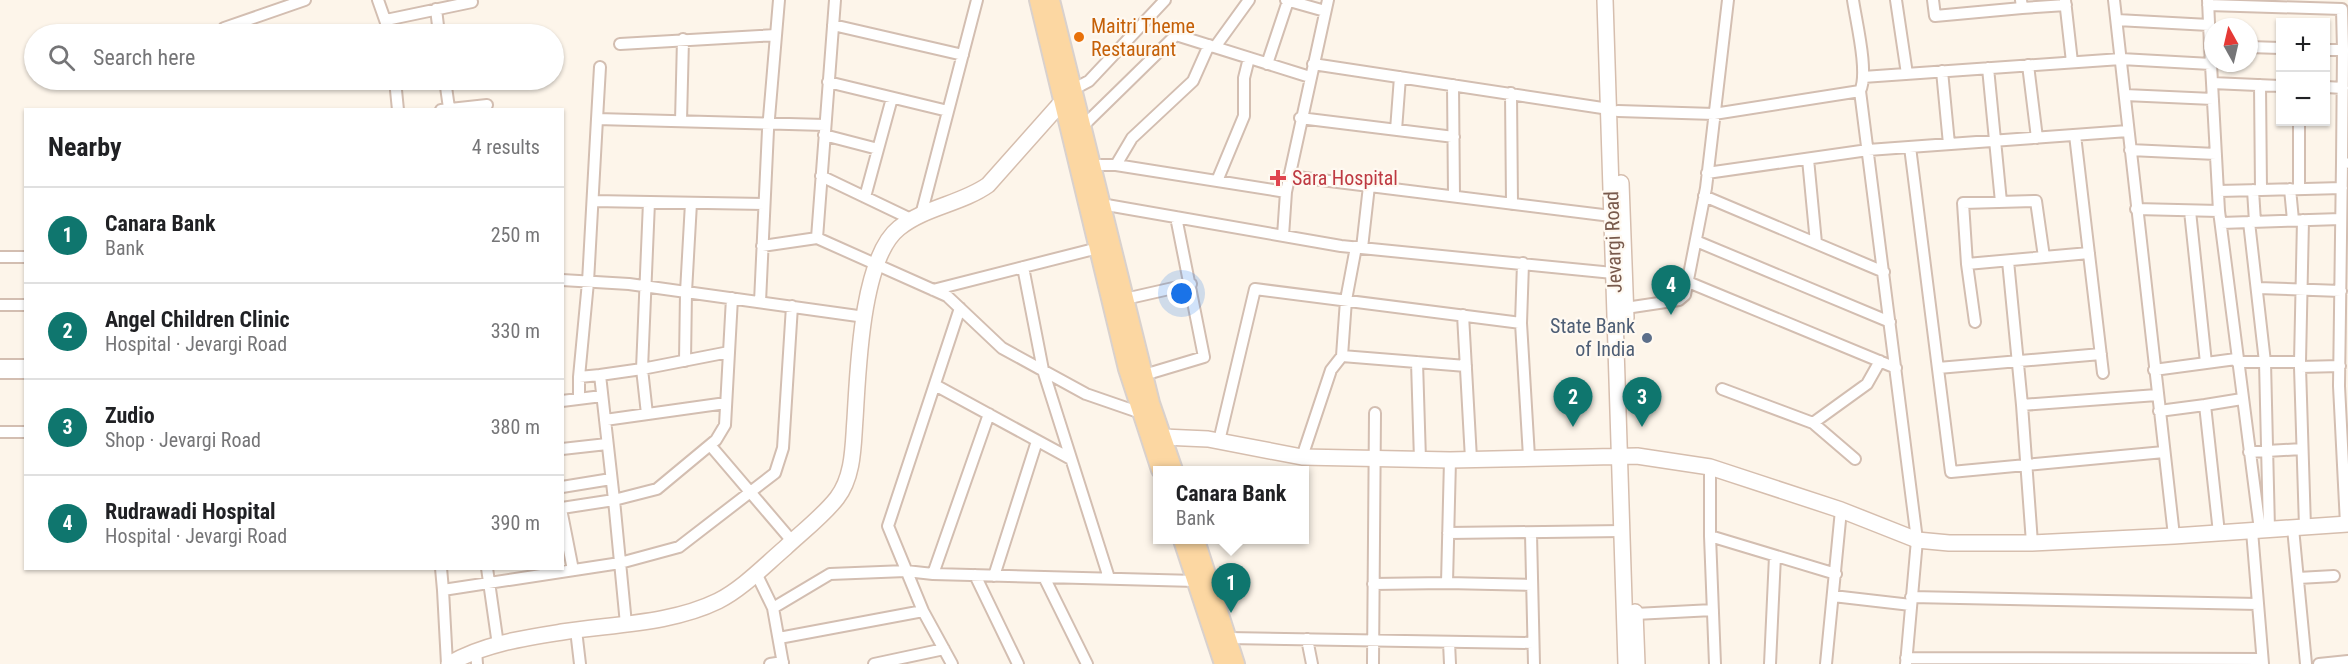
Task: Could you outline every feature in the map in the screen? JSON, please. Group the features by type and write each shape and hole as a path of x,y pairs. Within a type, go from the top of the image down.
{"main road":[{"path":"1038,0 1066,96 1082,127 1092,165 1144,375 1159,466"},
{"path":"1051,0 1066,96 1098,248 1127,369 1141,414 1171,466"},
{"path":"1183,544 1222,664"},
{"path":"1197,544 1236,664"}],"street":[{"path":"236,24 305,0"},
{"path":"378,0 387,24"},
{"path":"760,302 768,123 779,0"},
{"path":"817,238 834,0"},
{"path":"917,217 977,0"},
{"path":"441,570 448,664 477,657 498,645 687,612 717,602 756,573 837,498 849,471 865,317 876,264 882,248 898,229 917,217 974,195 988,185 1066,96 1089,81 1165,0"},
{"path":"1116,165 1132,138 1193,81 1212,46 1249,0"},
{"path":"1267,64 1287,0 1325,11"},
{"path":"1283,236 1286,192 1300,118 1328,0"},
{"name":"Jevargi Road","path":"1605,0 1613,110 1611,216 1613,273 1621,309 1626,456 1623,531 1626,664"},
{"path":"1615,0 1613,110 1621,309 1679,300 1685,295 1704,196 1728,0"},
{"path":"1853,0 1863,77 1860,91 1917,540 1906,661 2263,661 2258,604 2260,530 2267,451 2265,362 2252,222 2257,190 2260,85"},
{"path":"1896,0 1906,74"},
{"path":"1933,0 1935,16 2021,4 2066,2 2072,62"},
{"path":"2114,0 2174,536"},
{"path":"386,20 472,2"},
{"path":"1156,439 1219,441 1302,457 1450,460 1626,456 1710,466 1841,510 1917,540 2032,543 2347,524 2344,386 2340,366 2341,219 2345,163 2342,5 2208,2 2209,18"},
{"path":"436,9 438,24"},
{"path":"2116,20 2204,26"},
{"path":"833,25 963,55"},
{"path":"620,44 776,35"},
{"path":"1082,127 1176,35 1310,77"},
{"path":"681,121 683,39"},
{"path":"2258,47 2276,48"},
{"path":"2330,50 2343,50"},
{"path":"1217,181 1244,116 1244,78 1249,58"},
{"path":"1863,77 2121,59 2204,64"},
{"path":"1313,64 1613,110 1714,114 1860,91"},
{"path":"2028,65 2037,138"},
{"path":"579,399 600,67"},
{"path":"1988,68 2001,202"},
{"path":"1942,71 1949,144"},
{"path":"2211,72 2219,211 2260,530"},
{"path":"1396,130 1400,77"},
{"path":"828,82 948,111"},
{"path":"2212,83 2276,86"},
{"path":"1453,85 1454,196"},
{"path":"2330,87 2343,88"},
{"path":"396,90 398,108"},
{"path":"445,90 445,108"},
{"path":"1511,93 1512,204"},
{"path":"2125,95 2213,99"},
{"path":"865,196 892,98"},
{"path":"456,108 487,105"},
{"path":"1300,118 1454,137"},
{"path":"597,119 768,123 825,130 878,149"},
{"path":"2299,126 2295,189 2301,288 2302,449 2298,579 2306,664"},
{"path":"1707,173 1868,150 2128,131"},
{"path":"2075,135 2103,373"},
{"path":"1910,147 1951,472 2164,452"},
{"path":"2130,150 2216,154"},
{"path":"1808,159 1816,243"},
{"path":"1092,165 1116,165 1286,192"},
{"path":"821,176 917,217"},
{"path":"1289,176 1611,216"},
{"path":"1302,457 1331,370 1342,356 1346,300 1359,248 1369,186"},
{"path":"2218,191 2342,188"},
{"path":"1704,196 1884,272"},
{"path":"592,201 764,204"},
{"path":"1975,322 1967,264 1963,203 2036,201 2044,257"},
{"path":"647,414 642,369 649,202"},
{"path":"685,361 691,203"},
{"path":"1101,204 1359,248 1613,273"},
{"path":"2136,209 2219,211"},
{"path":"2190,210 2206,363"},
{"path":"1144,375 1204,357 1176,217"},
{"path":"2221,223 2341,219"},
{"path":"762,246 817,238 876,264 947,296 1002,348 1086,394 1141,414"},
{"path":"1696,241 1890,322"},
{"path":"933,290 1098,248"},
{"path":"1967,264 2089,253"},
{"path":"0,257 24,257"},
{"path":"2008,261 2019,362 2032,543"},
{"path":"1523,263 1521,323 1529,457"},
{"path":"1023,267 1043,370 1109,578"},
{"path":"564,280 645,286 865,317"},
{"path":"1688,282 1896,368"},
{"path":"1125,299 1191,284"},
{"path":"2258,288 2341,291"},
{"path":"1219,441 1255,289 1521,323"},
{"path":"564,508 614,500 657,489 710,446 725,425 732,298"},
{"path":"0,305 24,305"},
{"path":"443,590 620,563 679,547 775,473 783,448 792,306"},
{"path":"952,664 923,611 888,526 960,308"},
{"path":"1463,315 1471,459"},
{"path":"579,377 642,369 729,352"},
{"path":"1938,368 2101,354"},
{"path":"1342,356 1466,366"},
{"path":"2154,370 2237,360 2340,366"},
{"path":"1813,423 1867,384 1880,361"},
{"path":"1417,362 1420,460"},
{"path":"0,365 24,365"},
{"path":"0,373 24,373"},
{"path":"600,375 626,624"},
{"path":"935,385 1071,459"},
{"path":"1722,389 1813,423 1855,459"},
{"path":"2022,405 2157,395"},
{"path":"564,401 602,396"},
{"path":"2159,411 2242,399"},
{"path":"605,420 726,403"},
{"path":"2205,405 2219,533"},
{"path":"1373,664 1375,413"},
{"path":"933,574 989,414"},
{"path":"0,432 24,432"},
{"path":"994,576 1037,441"},
{"path":"564,449 607,444"},
{"path":"710,446 792,541"},
{"path":"2249,452 2302,449"},
{"path":"1626,456 1637,664"},
{"path":"1447,583 1450,460"},
{"path":"1710,466 1715,664"},
{"path":"564,487 611,478"},
{"path":"1826,664 1841,510"},
{"path":"564,524 573,570"},
{"path":"1448,533 1531,534 1623,531"},
{"path":"1531,534 1534,664"},
{"path":"1710,536 1836,574"},
{"path":"1770,664 1775,556"},
{"path":"487,570 498,645"},
{"path":"773,608 830,574 906,571 933,574 1196,581"},
{"path":"756,573 773,608 783,663 770,664"},
{"path":"975,575 1018,664"},
{"path":"2298,579 2334,576"},
{"path":"1044,577 1087,664"},
{"path":"1373,584 1532,585"},
{"path":"1833,596 1911,601 2258,604"},
{"path":"1635,614 1713,610"},
{"path":"779,639 923,611"},
{"path":"576,630 580,664"},
{"path":"1228,638 1533,644"},
{"path":"1307,639 1312,664"},
{"path":"1449,642 1450,664"},
{"path":"873,664 944,649"},
{"path":"2319,664 2348,661"}],"place":[{"name":"Maitri Theme Restaurant","path":"1079,37"},
{"name":"Sara Hospital","path":"1278,178"},
{"name":"Rudrawadi Hospital","path":"1671,315"},
{"name":"State Bank of India","path":"1647,338"},
{"name":"Angel Children Clinic","path":"1573,427"},
{"name":"Zudio","path":"1642,427"},
{"name":"Canara Bank","path":"1231,613"}]}
